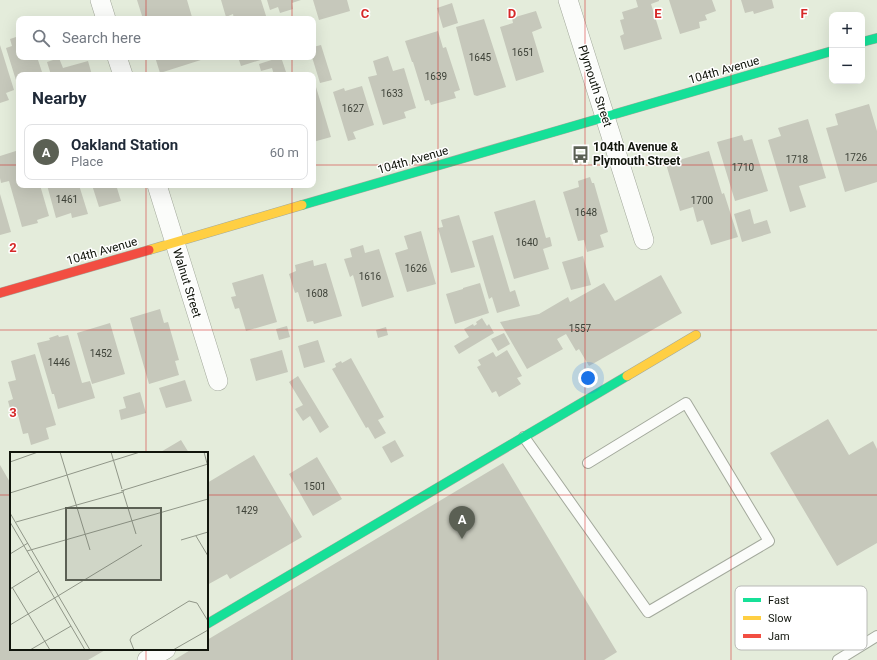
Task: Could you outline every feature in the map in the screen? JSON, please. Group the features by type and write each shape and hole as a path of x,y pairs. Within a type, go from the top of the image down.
{"street":[{"path":"100,0 105,16"},
{"name":"Plymouth Street","path":"568,0 644,240"},
{"path":"865,41 877,38"},
{"name":"104th Avenue","path":"0,293 829,52"},
{"path":"118,60 122,72"},
{"name":"Walnut Street","path":"158,188 218,381"},
{"path":"208,624 242,608 524,437 696,335"},
{"path":"147,660 164,650"}],"lane":[{"path":"524,437 648,612 769,541 686,403 588,462"},
{"path":"867,642 877,636"},
{"path":"838,660 854,650"}],"building":[{"path":"137,0 187,0 192,16 142,16"},
{"path":"221,0 261,0 266,16 233,16 233,14 226,16"},
{"path":"267,0 301,0 292,3 293,9 280,13 278,7 270,10"},
{"path":"313,0 347,0 350,11 319,20"},
{"path":"636,0 659,0 651,4 662,39 624,50 620,36 624,34 620,20 624,19 622,12 638,7"},
{"path":"669,0 712,0 716,11 705,15 707,20 699,22 700,28 680,34"},
{"path":"741,0 772,0 774,8 754,14 753,11 745,13"},
{"path":"452,3 458,23 443,28 437,8"},
{"path":"536,11 542,28 532,32 544,72 516,81 500,27 513,23 512,18"},
{"path":"484,19 506,87 477,96 474,95 456,27"},
{"path":"438,31 443,48 446,47 460,90 454,92 456,98 431,105 429,100 425,101 405,41"},
{"path":"16,37 16,60 38,60 42,72 16,72 16,80 6,48 12,46 10,39"},
{"path":"0,45 14,90 6,93 9,100 0,103"},
{"path":"321,45 332,80 320,83 313,60 316,60 316,46"},
{"path":"388,56 393,71 404,68 416,108 404,112 406,118 383,125 368,77 377,75 373,61"},
{"path":"60,60 63,68 88,61 91,72 50,72 47,62"},
{"path":"156,60 201,60 163,72 160,72"},
{"path":"239,60 260,60 241,66"},
{"path":"272,60 282,60 286,72 273,72 272,68 261,71 259,64"},
{"path":"362,86 374,125 353,132 356,139 348,141 333,92 344,88 345,91"},
{"path":"316,87 331,137 316,141"},
{"path":"869,104 877,131 877,182 845,192 826,128 838,125 835,114"},
{"path":"808,119 826,178 799,186 806,207 790,212 768,140 781,136 778,128"},
{"path":"742,135 744,141 752,139 768,191 735,201 717,142"},
{"path":"16,151 16,188 41,188 49,216 37,220 38,223 22,227 9,181 1,183 0,156"},
{"path":"709,151 722,194 724,193 738,237 711,245 703,220 697,222 693,207 680,211 666,164"},
{"path":"590,177 592,183 594,183 608,232 600,235 604,247 587,252 584,240 578,241 563,192 579,187 578,181"},
{"path":"48,188 80,188 88,214 72,218 71,213 56,218"},
{"path":"93,188 117,188 121,201 99,207"},
{"path":"0,194 11,232 0,235"},
{"path":"535,200 546,238 550,237 552,246 543,249 549,269 514,279 494,212"},
{"path":"750,209 754,224 767,220 771,233 742,242 734,214"},
{"path":"459,215 475,267 451,273 438,228 443,227 441,220"},
{"path":"421,231 436,284 407,292 395,253 408,249 404,236"},
{"path":"493,235 510,292 515,290 520,306 497,313 492,297 489,299 472,241"},
{"path":"363,245 365,253 379,249 394,297 362,307 353,275 350,277 344,259 352,257 350,249"},
{"path":"583,256 591,285 571,290 562,262"},
{"path":"313,260 314,266 326,263 342,316 314,324 313,321 307,322 298,292 295,293 289,274 296,271 295,265"},
{"path":"263,274 277,322 246,331 239,308 235,309 231,297 236,296 232,283"},
{"path":"661,275 682,313 589,366 579,349 576,351 566,334 557,339 563,349 527,369 500,322 539,314 568,297 570,302 604,283 615,301"},
{"path":"480,283 489,313 455,324 446,294"},
{"path":"160,309 164,323 168,322 179,360 175,361 179,375 149,384 130,318"},
{"path":"482,318 487,326 489,324 494,333 459,354 454,346 469,337 464,329 473,324 474,326 477,324 476,322"},
{"path":"110,323 125,374 92,384 77,333"},
{"path":"287,326 290,337 279,340 276,329"},
{"path":"386,327 388,335 378,338 376,330"},
{"path":"504,333 510,344 498,351 491,339"},
{"path":"58,335 59,337 68,335 82,383 90,381 95,398 58,409 37,343 50,340 49,338"},
{"path":"318,340 325,362 304,368 298,346"},
{"path":"282,350 288,372 256,381 250,359"},
{"path":"507,350 522,376 517,378 521,384 499,397 496,391 492,393 477,367 481,365 478,360 493,352 496,357"},
{"path":"35,354 56,425 46,428 49,439 31,445 28,433 23,434 18,415 12,416 8,401 13,399 8,382 16,380 11,361"},
{"path":"351,358 384,417 378,420 386,433 375,439 368,427 366,428 332,369 336,367 335,364 341,361 342,363"},
{"path":"298,376 329,427 320,433 310,416 303,421 295,409 303,405 289,382"},
{"path":"185,380 192,401 166,408 159,388"},
{"path":"140,392 146,413 121,420 119,410 126,408 123,397"},
{"path":"828,419 849,455 873,441 877,449 877,543 837,566 770,453"},
{"path":"181,440 188,452 161,452"},
{"path":"395,440 404,456 391,463 382,447"},
{"path":"254,455 302,537 230,579 227,574 208,584 208,482"},
{"path":"317,457 342,499 313,516 289,474"},
{"path":"503,463 617,652 604,660 174,660 190,650 208,650 208,639"},
{"path":"0,465 10,482 10,650 105,650 88,660 0,660"}],"traffic: fast":[{"path":"865,41 877,38"},
{"path":"302,205 829,52"},
{"path":"208,623 627,376"}],"traffic: slow":[{"path":"149,250 302,205"},
{"path":"627,376 696,335"}],"traffic: jam":[{"path":"0,293 149,250"}],"place":[{"name":"104th Avenue & Plymouth Street","path":"580,154"},
{"name":"Oakland Station","path":"462,539"}]}
